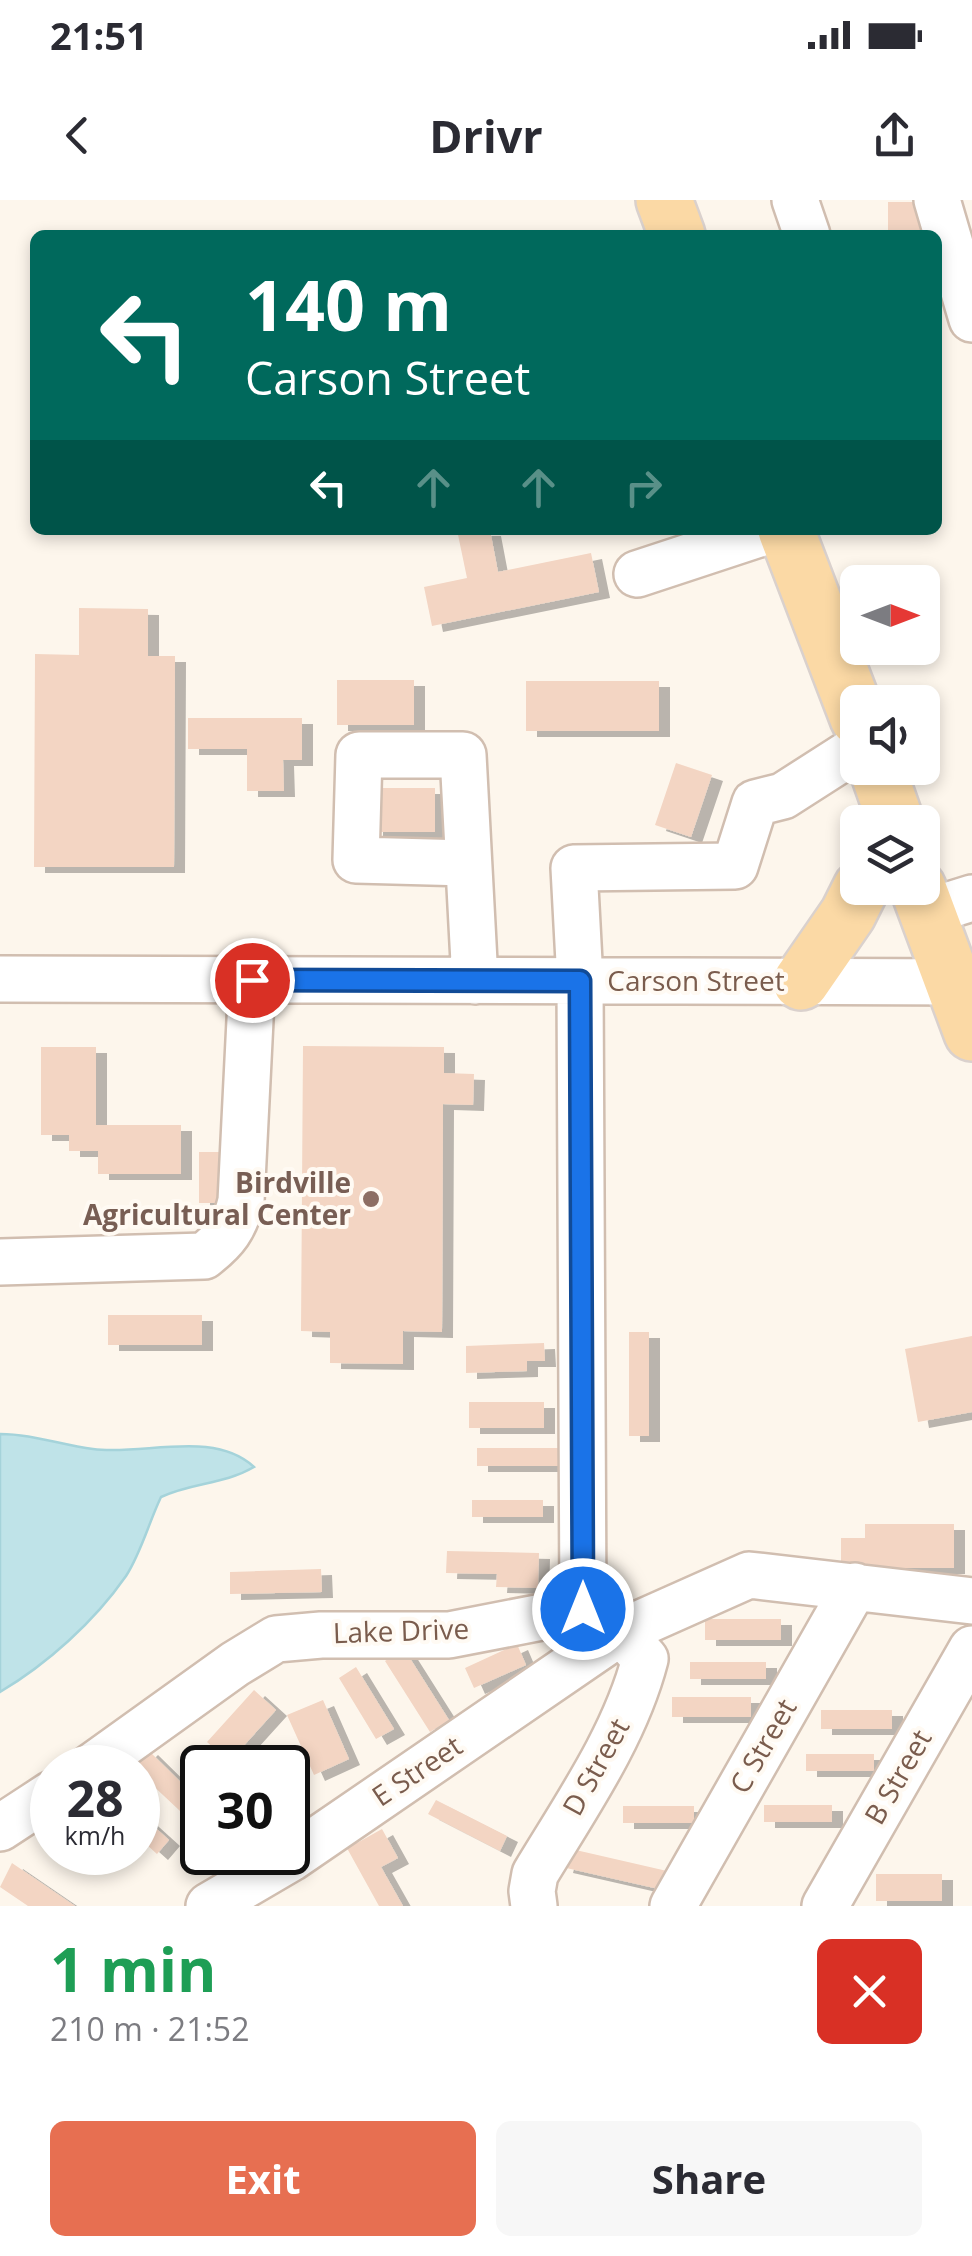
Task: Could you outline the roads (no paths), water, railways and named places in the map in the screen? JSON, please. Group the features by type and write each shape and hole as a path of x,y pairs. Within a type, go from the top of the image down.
{"main road":[{"path":"664,200 675,230"},
{"path":"788,535 845,685"},
{"path":"940,903 972,1033"},
{"path":"801,982 852,905"}],"street":[{"path":"794,200 805,230"},
{"path":"937,200 972,320"},
{"path":"637,574 757,535"},
{"path":"866,785 755,802 735,866 574,868 580,981 583,1609 621,1632 749,1575 972,1601"},
{"path":"467,863 475,981"},
{"name":"Carson Street","path":"0,979 962,982"},
{"path":"0,1262 204,1256 221,1243 233,1229 242,1201 252,980"},
{"name":"C Street","path":"673,1906 854,1586"},
{"name":"Lake Drive","path":"122,1745 276,1639 322,1634 449,1634 583,1609"},
{"name":"E Street","path":"208,1906 290,1858 621,1632"},
{"name":"D Street","path":"534,1906 536,1874 636,1694 645,1660 621,1632"},
{"name":"B Street","path":"825,1906 972,1649"},
{"path":"0,1828 30,1808"}],"water":[{"path":"0,1434 93,1449 198,1446 219,1449 254,1467 161,1497 126,1576 99,1610 69,1641 0,1692"}],"place":[{"name":"Birdville Agricultural Center","path":"371,1199"}]}
